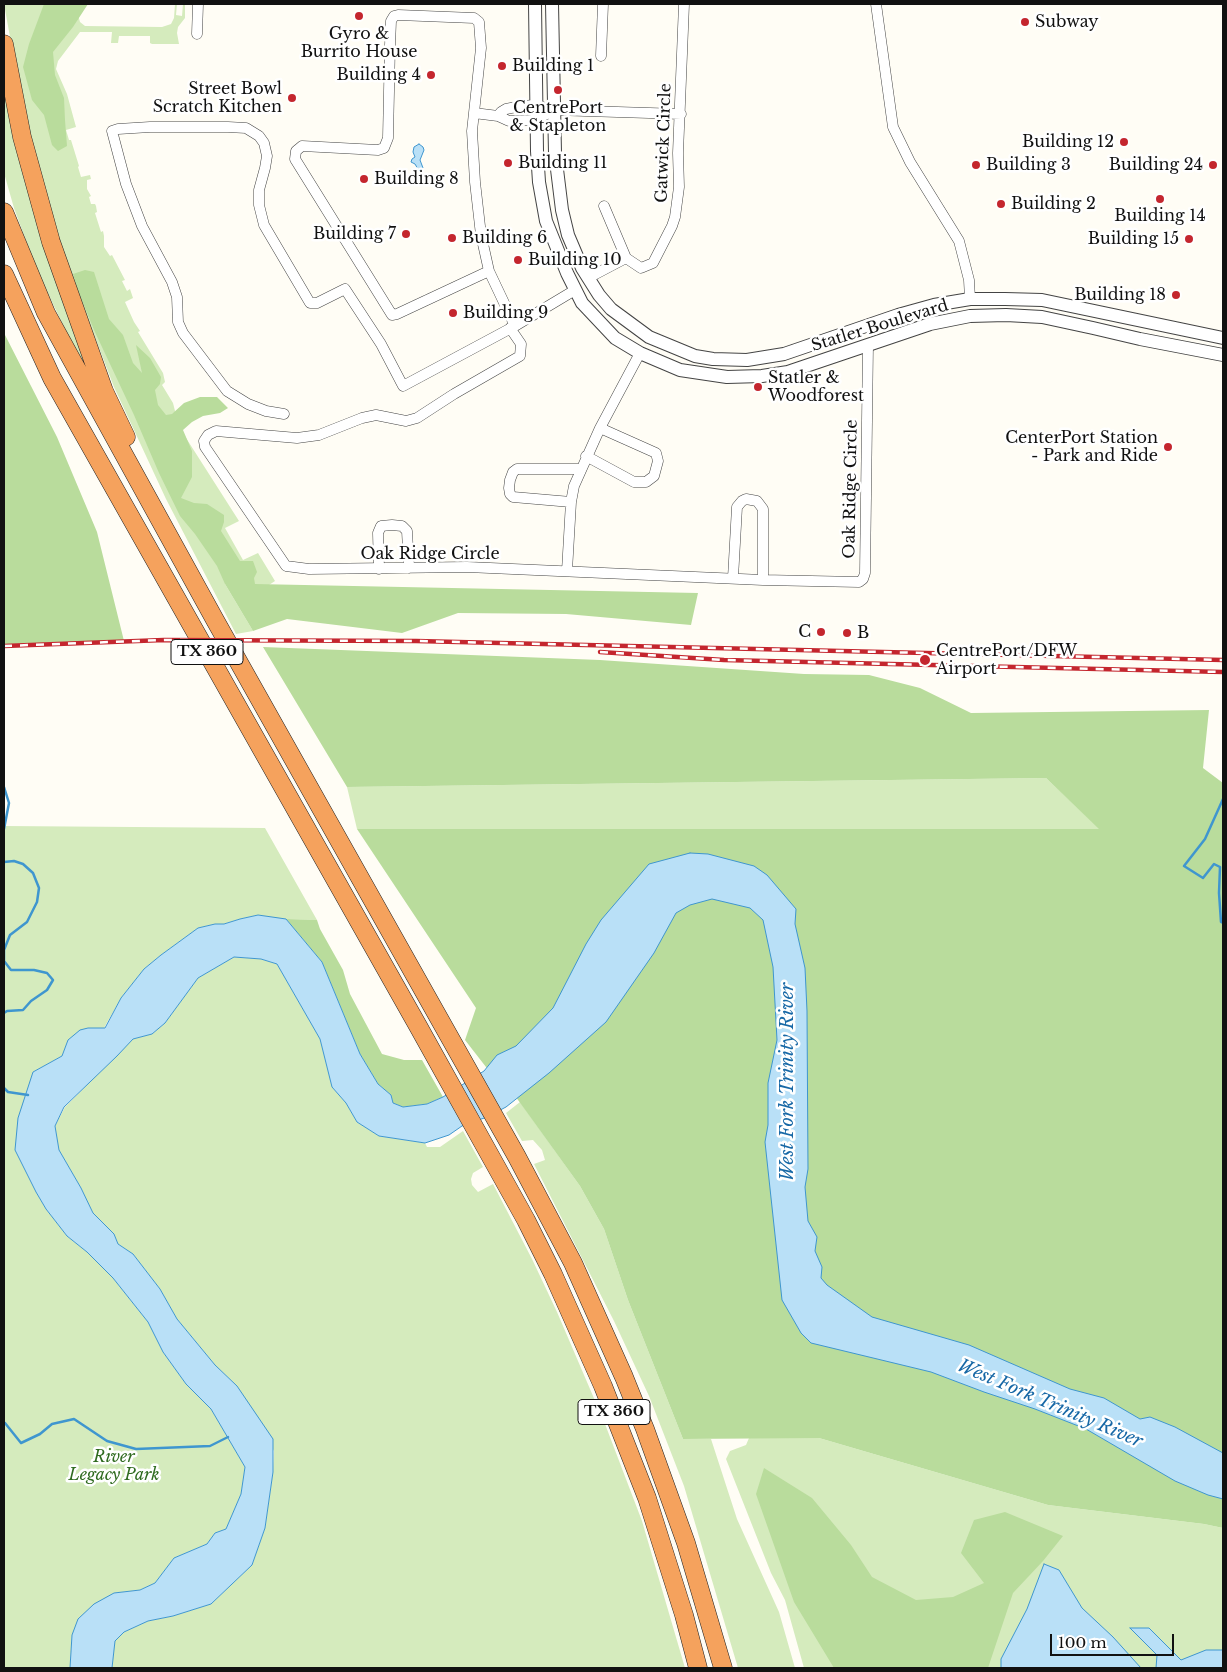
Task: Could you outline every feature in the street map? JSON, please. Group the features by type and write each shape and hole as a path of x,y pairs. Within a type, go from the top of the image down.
{"highway":[{"path":"4,44 22,137 51,242 104,391 142,471 149,500"},
{"name":"TX 360","path":"4,212 46,313 214,620 517,1156 573,1263 631,1394 666,1487 686,1544 723,1668"},
{"name":"TX 360","path":"4,274 52,378 418,1026 553,1274 607,1394 655,1523 684,1615 698,1668"},
{"path":"4,301 18,332 39,351"}],"street":[{"path":"197,34 198,4"},
{"name":"Statler Boulevard","path":"535,4 536,120 539,182 544,212 554,244 582,303 615,338 640,353 680,370 727,378 762,376 788,372 930,324 970,316 1006,315 1042,317 1140,340 1223,356"},
{"name":"Statler Boulevard","path":"552,4 555,152 562,210 568,234 588,278 599,295 616,314 650,337 695,356 713,359 747,360 784,354 898,315 934,305 970,300 1042,300 1223,338"},
{"path":"601,56 602,4"},
{"name":"Gatwick Circle","path":"626,258 641,268 653,263 672,226 678,202 684,4"},
{"path":"876,4 893,126 910,162 959,241 969,280 970,316"},
{"path":"489,270 392,315 295,159 296,151 302,146 378,150 384,148 388,138 391,21 394,16 477,19 480,28 481,48 472,131 481,235 489,270 504,302 512,327"},
{"path":"498,116 506,109 536,105 554,110 680,114"},
{"path":"474,113 498,116 509,121 536,120 554,110"},
{"path":"284,414 266,411 248,404 227,391 183,333 178,322 177,297 172,282 142,226 126,184 112,131 118,129 228,127 246,128 260,136 264,143 266,156 259,190 259,205 264,226 310,303 317,304 345,288 380,344 403,386 512,327 575,290 588,278 626,258 604,206"},
{"path":"1094,328 1096,311"},
{"name":"Oak Ridge Circle","path":"512,327 521,344 520,356 417,418 406,421 376,415 362,418 319,435 297,438 216,431 208,435 204,440 205,447 286,566 309,569 467,567 763,580 859,582 865,572 868,345"},
{"path":"567,571 571,502 574,486 586,456 640,353"},
{"path":"784,354 788,372"},
{"path":"586,456 634,482 646,482 654,476 658,461 656,453 600,428"},
{"path":"571,502 513,497 510,494 510,480 513,472 517,469 581,469"},
{"path":"733,578 737,507 742,501 746,500 757,501 764,509 763,580"},
{"path":"379,569 378,533 381,526 392,525 402,526 407,531 409,568"}],"green space":[{"path":"4,4 79,4 77,11 80,22 85,26 162,27 171,24 174,18 175,4 177,4 176,15 182,16 183,4 185,4 185,18 178,27 177,33 179,44 152,44 150,43 150,36 119,36 118,43 111,43 112,32 80,32 58,61 56,69 67,94 76,127 66,130 69,140 71,140 81,177 90,175 91,179 87,180 87,189 91,196 89,197 91,204 96,206 97,212 95,213 101,232 103,231 104,247 110,256 112,255 125,280 122,281 127,291 130,289 133,298 125,302 140,331 138,332 163,373 165,382 162,385 173,403 179,427 239,521 225,528 243,560 258,553 275,581 269,585 225,584 253,631 236,634 166,499 114,387 65,259 46,203 17,75"},
{"path":"44,4 88,4 53,52 55,75 64,98 67,146 58,151 52,145 44,115 32,100 23,67 29,44"},
{"path":"4,79 87,367 82,364 37,271 14,208 4,173"},
{"path":"85,270 94,272 109,319 123,335 133,363 142,373 136,345 150,358 161,377 160,384 155,390 158,405 166,415 172,414 184,403 200,397 217,397 228,408 220,413 203,416 183,430 192,451 192,477 181,498 194,503 207,504 224,515 221,531 240,561 253,561 257,572 254,578 255,584 698,593 691,625 566,614 458,613 402,633 287,619 253,631 225,584 217,566 180,516 159,473 78,291 73,274"},
{"path":"4,333 57,437 97,532 124,641 4,646"},
{"path":"263,647 600,660 804,674 869,675 920,688 971,713 1209,710 1203,768 1223,783 1223,1528 1048,1505 819,1438 683,1439 628,1300 604,1229 580,1186 513,1093 500,1085 465,1040 476,1008 357,829 1099,829 1046,778 347,787"},
{"path":"1046,778 1100,829 357,829 347,787"},
{"name":"River Legacy Park","path":"4,826 265,828 317,920 279,919 258,915 224,924 198,928 144,969 121,998 104,1028 88,1028 68,1040 62,1056 33,1072 15,1150 36,1192 46,1209 67,1236 87,1252 113,1278 148,1322 163,1352 186,1384 211,1409 245,1467 241,1494 226,1529 215,1533 207,1544 174,1558 155,1583 140,1590 114,1593 72,1635 70,1668 4,1668"},
{"path":"286,919 317,920 343,970 350,994 382,1054 404,1060 422,1060 443,1097 427,1104 403,1107 393,1103 391,1095 378,1084 360,1054 322,962"},
{"path":"234,957 261,959 277,964 320,1039 332,1087 346,1103 357,1122 379,1136 425,1143 427,1147 440,1147 463,1131 483,1167 473,1173 472,1185 478,1192 493,1184 557,1312 605,1424 642,1521 685,1668 112,1668 115,1640 124,1632 148,1621 173,1616 211,1604 252,1565 265,1528 274,1451 237,1386 215,1365 177,1319 160,1289 133,1254 118,1244 114,1234 93,1213 59,1150 55,1126 65,1107 133,1039 152,1034 165,1023 198,978"},
{"path":"520,1102 580,1186 604,1229 628,1300 683,1439 711,1439 737,1519 779,1612 795,1668 738,1668 684,1486 649,1396 614,1321 534,1164 545,1160 542,1150 533,1140 522,1141 506,1113"},
{"path":"749,1438 819,1438 1048,1505 1223,1528 1223,1668 804,1668 785,1600 771,1573 726,1459 730,1451 746,1445"},
{"path":"764,1468 812,1498 851,1545 872,1577 916,1600 953,1597 984,1583 961,1553 974,1520 1005,1512 1063,1536 1013,1593 988,1668 834,1668 794,1602 756,1494"}],"water":[{"path":"419,144 424,150 420,160 423,168 419,171 415,164 411,162 415,157 414,147"},
{"name":"West Fork Trinity River","path":"690,853 708,854 754,866 767,875 796,909 795,924 805,968 807,1011 808,1169 805,1187 808,1221 817,1237 815,1251 822,1267 821,1278 827,1285 872,1317 969,1345 1070,1389 1104,1398 1140,1419 1150,1417 1175,1427 1223,1453 1223,1499 1208,1495 1175,1481 1086,1429 931,1372 811,1343 801,1333 782,1300 765,1142 768,1125 768,1083 777,1040 773,967 763,920 750,908 712,899 690,905 676,913 654,953 606,1022 549,1073 506,1107 487,1117 462,1126 449,1135 425,1143 379,1136 357,1122 346,1103 332,1087 320,1039 277,964 261,959 234,957 198,978 165,1023 152,1034 133,1039 64,1107 55,1126 59,1150 93,1213 114,1234 118,1244 133,1254 160,1289 177,1319 215,1365 237,1386 273,1439 273,1472 265,1528 252,1565 211,1604 173,1616 148,1621 124,1632 115,1641 112,1668 70,1668 72,1635 78,1619 94,1604 114,1593 140,1590 155,1583 174,1558 207,1544 215,1533 226,1529 241,1494 245,1467 211,1409 186,1384 163,1352 148,1322 113,1278 87,1252 67,1236 46,1209 36,1192 15,1150 18,1118 33,1072 62,1056 68,1040 80,1030 105,1028 121,998 144,969 198,928 224,924 258,915 286,919 322,962 360,1054 378,1084 391,1095 393,1103 403,1107 427,1104 443,1097 484,1071 497,1055 516,1046 553,1008 586,944 601,920 649,864"},
{"path":"1044,1564 1059,1570 1082,1608 1113,1637 1141,1668 1001,1668 1001,1659 1027,1609"},
{"path":"1130,1628 1149,1628 1181,1660 1206,1650 1223,1650 1223,1668 1156,1668 1157,1655"}],"waterway":[{"path":"4,787 9,803 4,829"},
{"path":"1223,799 1205,839 1184,866 1203,878 1214,864 1220,867 1219,893 1221,922 1223,923"},
{"path":"4,862 14,861 23,864 33,873 39,888 37,902 27,922 10,935 4,950 4,961 11,970 34,970 47,973 53,980 47,990 31,1001 23,1010 7,1011 4,1013"},
{"path":"4,1088 8,1092 28,1095"},
{"path":"4,1424 21,1443 40,1434 52,1424 74,1419 107,1441 136,1449 210,1446 228,1437"}],"railway":[{"path":"4,646 164,640 416,641 1223,660"},
{"path":"600,652 724,660 1223,672"}],"place":[{"name":"Gyro & Burrito House","path":"359,16"},
{"name":"Subway","path":"1025,22"},
{"name":"Building 1","path":"502,66"},
{"name":"Building 4","path":"431,75"},
{"name":"CentrePort & Stapleton","path":"558,90"},
{"name":"Street Bowl Scratch Kitchen","path":"292,98"},
{"name":"Building 12","path":"1124,142"},
{"name":"Building 11","path":"508,163"},
{"name":"Building 3","path":"976,165"},
{"name":"Building 24","path":"1213,165"},
{"name":"Building 8","path":"364,179"},
{"name":"Building 14","path":"1160,199"},
{"name":"Building 2","path":"1001,204"},
{"name":"Building 7","path":"406,234"},
{"name":"Building 6","path":"452,238"},
{"name":"Building 15","path":"1189,239"},
{"name":"Building 10","path":"518,260"},
{"name":"Building 18","path":"1176,295"},
{"name":"Building 9","path":"453,313"},
{"name":"Statler & Woodforest","path":"758,387"},
{"name":"CenterPort Station - Park and Ride","path":"1168,447"},
{"name":"C","path":"821,632"},
{"name":"B","path":"847,633"},
{"name":"CentrePort/DFW Airport","path":"925,660"}]}
